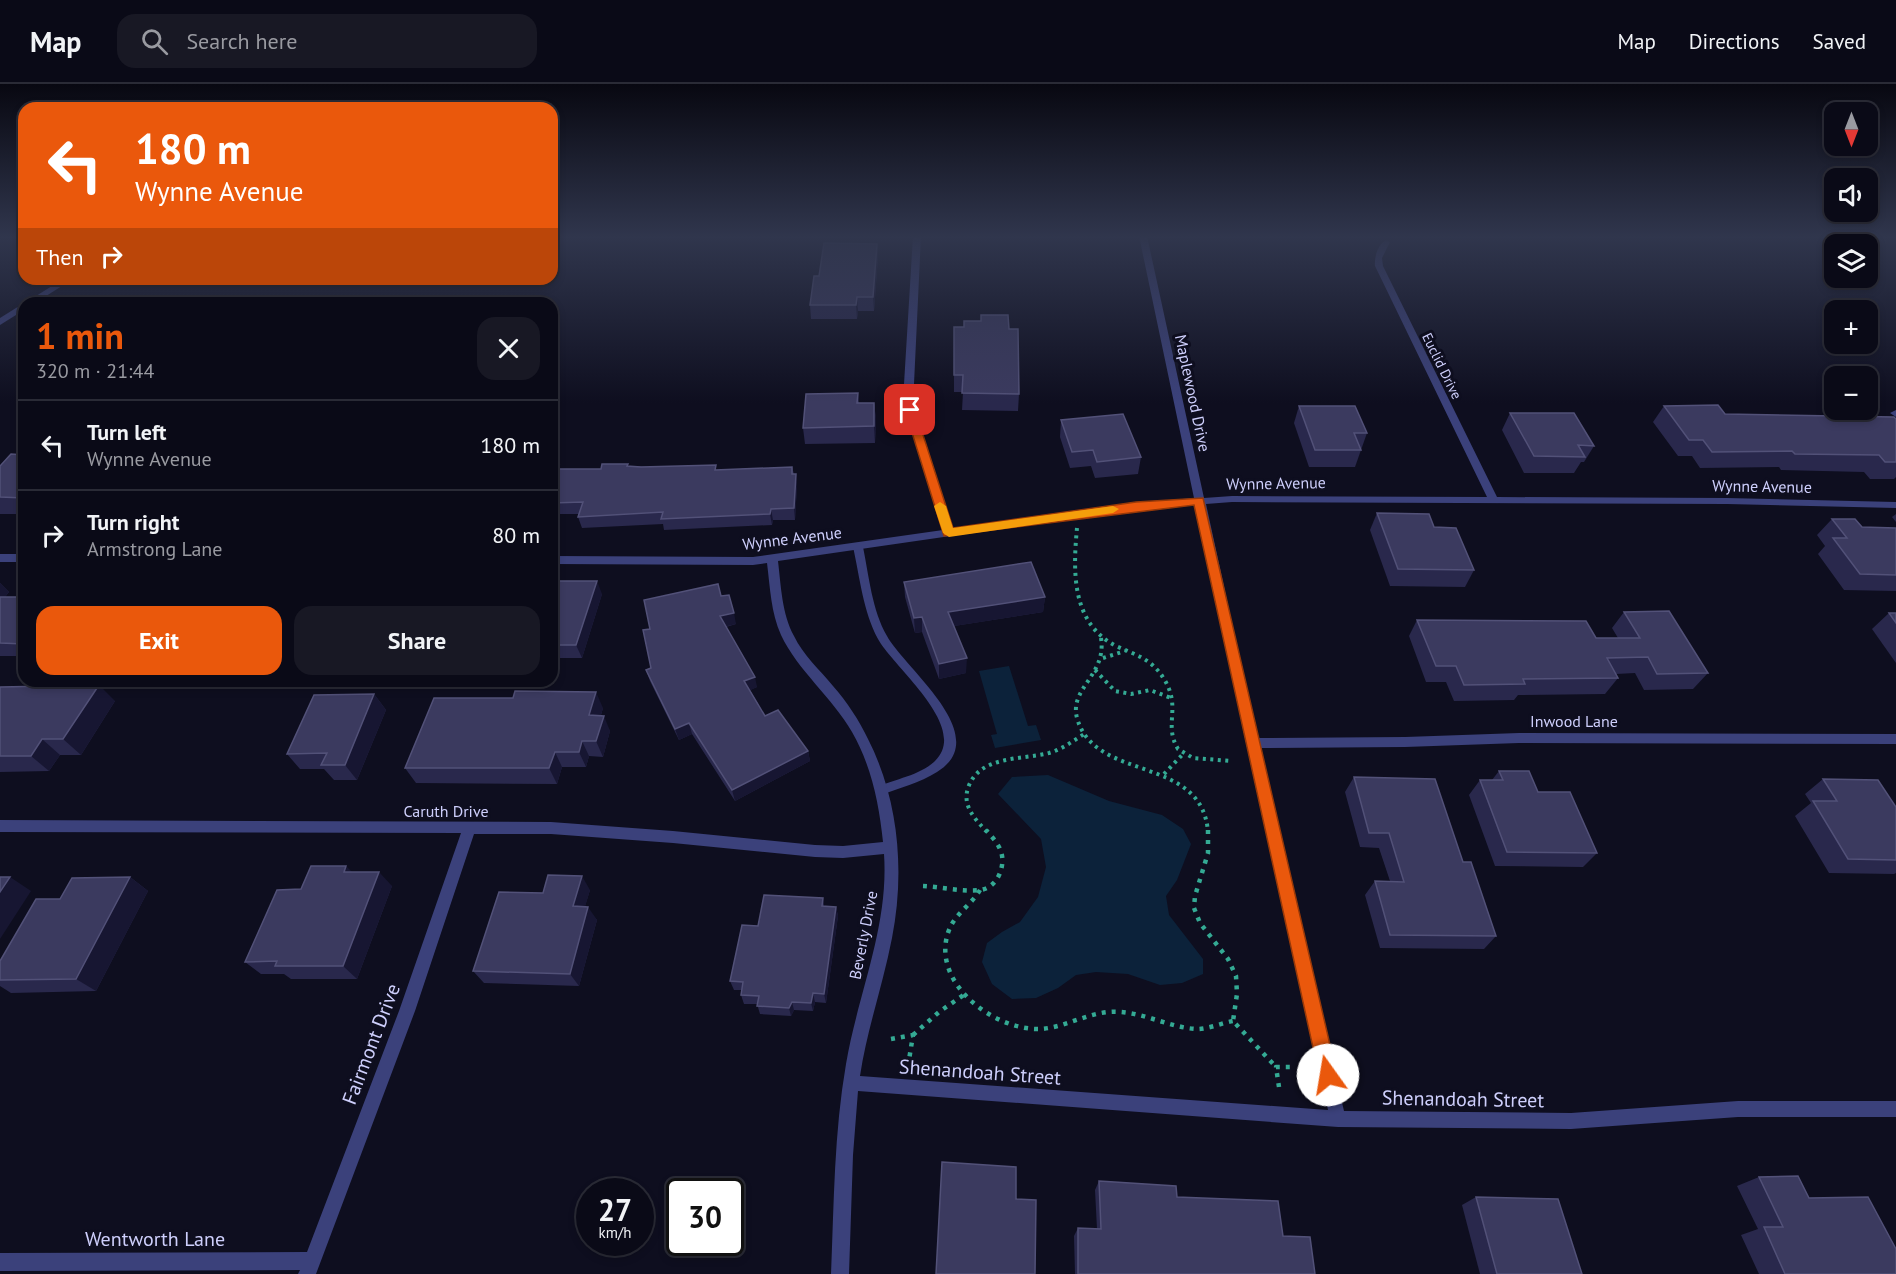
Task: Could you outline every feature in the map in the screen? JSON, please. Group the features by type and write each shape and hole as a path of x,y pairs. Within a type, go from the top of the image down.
{"street":[{"path":"914,292 909,384 910,410 949,533"},
{"name":"Maplewood Drive","path":"1155,292 1252,743 1338,1119"},
{"name":"Euclid Drive","path":"1391,292 1494,501"},
{"path":"0,322 18,310"},
{"name":"Wynne Avenue","path":"558,560 726,562 772,559 1136,506 1199,501 1302,498 1761,501 1896,505"},
{"path":"0,558 18,558"},
{"name":"Beverly Drive","path":"772,559 778,605 786,633 797,653 852,721 872,760 881,790 890,847 892,883 889,918 859,1036 851,1083 840,1274"},
{"name":"Inwood Lane","path":"1252,743 1405,742 1519,738 1896,739"},
{"name":"Caruth Drive","path":"0,826 470,827 614,831 815,851 843,852 890,847"},
{"name":"Fairmont Drive","path":"309,1268 407,1011 470,827"},
{"name":"Shenandoah Street","path":"851,1083 1338,1119 1571,1121 1738,1109 1896,1109"},
{"name":"Wentworth Lane","path":"0,1262 309,1268"}],"lane":[{"path":"858,547 879,630 892,652 940,711 950,728 952,739 951,747 939,765 881,790"}],"path":[{"path":"1077,528 1072,581 1078,603 1101,638 1139,655 1154,665 1166,682 1172,699 1174,709 1171,736 1183,754 1198,760 1232,761"},
{"path":"1101,638 1102,658 1079,695 1077,719 1086,734 1107,752 1123,763 1164,774 1199,803 1205,815 1210,847 1194,904 1200,923 1232,962 1237,972 1238,986 1233,1021"},
{"path":"1102,658 1126,651"},
{"path":"1095,670 1115,691 1131,694 1150,690 1172,699"},
{"path":"923,886 980,890 986,889 996,881 1000,874 1002,860 1000,848 969,810 966,800 968,785 978,772 987,767 1012,759 1051,753 1086,734"},
{"path":"1164,774 1183,754"},
{"path":"980,890 949,930 949,964 955,981 990,1018 1012,1028 1029,1031 1055,1027 1109,1012 1120,1012 1198,1029 1233,1021"},
{"path":"891,1039 913,1035 939,1012 965,994"},
{"path":"1233,1021 1276,1068 1279,1087"},
{"path":"909,1060 913,1035"},
{"path":"1276,1068 1295,1068"}],"water":[{"path":"1009,666 1028,726 1036,725 1041,740 995,748 991,735 997,734 979,671"},
{"path":"1048,775 1109,801 1162,815 1183,829 1191,844 1177,880 1166,896 1169,915 1203,959 1203,974 1182,983 1160,985 1128,974 1096,972 1076,975 1058,988 1036,998 1012,999 992,984 982,962 987,943 1020,922 1038,897 1046,867 1041,839 998,794 1012,777"}],"building":[{"path":"812,292 873,292 873,297 857,297 856,305 810,305"},
{"path":"981,315 1008,315 1009,329 1018,329 1019,394 962,393 963,375 954,375 954,327 964,327 964,321 981,321"},
{"path":"858,393 857,403 874,403 874,426 803,428 806,394"},
{"path":"1718,405 1725,414 1824,416 1824,420 1878,420 1878,417 1894,417 1896,419 1896,462 1885,462 1879,455 1795,454 1792,451 1712,452 1703,440 1689,440 1664,406"},
{"path":"1299,406 1355,406 1367,433 1354,433 1361,450 1315,450"},
{"path":"1510,413 1574,413 1594,446 1578,445 1585,457 1534,456"},
{"path":"1123,414 1141,457 1097,462 1093,450 1072,452 1061,420"},
{"path":"11,454 18,455 18,498 0,497 0,466"},
{"path":"602,464 628,464 627,466 641,467 716,465 715,470 792,467 792,474 796,474 794,508 771,509 770,514 661,519 663,512 578,517 583,502 558,503 558,469 601,469"},
{"path":"1377,513 1429,514 1434,527 1456,528 1474,570 1398,569"},
{"path":"1832,519 1855,519 1862,527 1896,528 1896,575 1860,574 1833,538 1847,538"},
{"path":"1031,562 1045,597 948,612 967,658 939,664 922,617 914,618 904,582"},
{"path":"558,581 597,581 576,645 558,645"},
{"path":"718,584 721,596 729,595 734,613 720,616 755,677 744,681 765,716 778,710 808,751 732,790 689,723 675,729 646,670 651,668 643,630 650,629 644,600"},
{"path":"0,597 18,597 18,644 0,643"},
{"path":"1669,611 1708,673 1657,674 1648,657 1607,658 1618,678 1523,679 1525,684 1464,685 1456,666 1436,666 1417,620 1586,621 1596,638 1640,638 1624,612"},
{"path":"1889,613 1896,613 1896,623"},
{"path":"0,687 98,687 63,739 42,739 31,756 0,756"},
{"path":"515,691 596,692 589,715 604,716 596,741 582,741 579,752 555,752 549,768 405,768 434,698 513,698"},
{"path":"374,694 345,765 321,765 327,753 287,754 314,695"},
{"path":"1499,771 1529,771 1538,792 1570,792 1597,853 1507,852 1480,780 1503,780"},
{"path":"1354,777 1435,779 1463,862 1471,862 1496,936 1390,935 1375,881 1404,882 1389,833 1369,833"},
{"path":"1823,779 1878,780 1896,807 1896,860 1848,859 1813,801 1837,801"},
{"path":"311,866 346,866 344,872 379,872 343,966 275,966 277,961 245,962 277,890 301,889"},
{"path":"548,875 582,876 573,906 588,907 570,974 473,971 499,892 543,893"},
{"path":"0,877 10,877 0,892"},
{"path":"130,877 76,979 0,980 0,961 36,899 60,899 72,878"},
{"path":"764,895 823,898 822,906 836,907 824,994 813,993 811,1003 792,1002 789,1008 757,1006 759,996 741,995 743,982 730,981 742,925 758,926"},
{"path":"942,1162 1016,1167 1016,1199 1036,1200 1035,1274 936,1274"},
{"path":"1798,1176 1809,1198 1868,1197 1896,1249 1896,1274 1785,1274 1764,1227 1783,1227 1759,1177"},
{"path":"1099,1181 1176,1186 1177,1197 1278,1201 1283,1236 1310,1237 1315,1274 1078,1274 1078,1228 1101,1229"},
{"path":"1476,1197 1558,1199 1582,1274 1497,1274"}],"slow traffic":[{"path":"940,506 949,533 1113,509"}],"route":[{"path":"910,410 949,533 1136,506 1199,501 1328,1075"}]}
